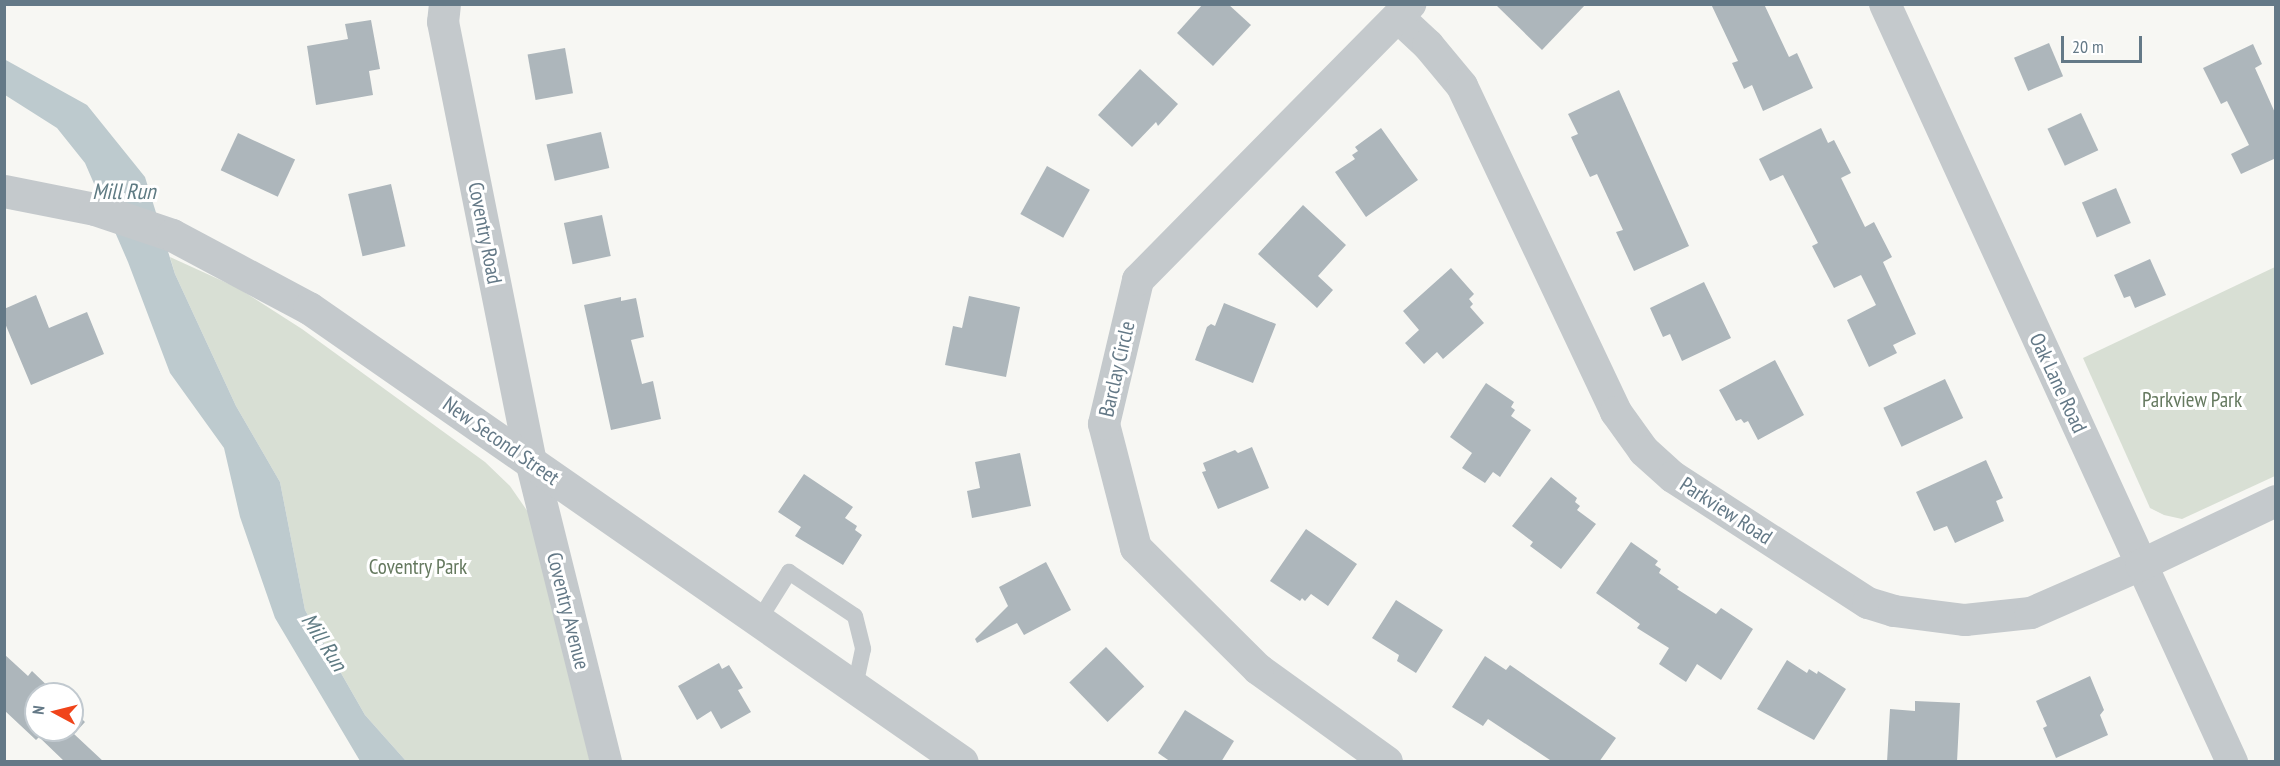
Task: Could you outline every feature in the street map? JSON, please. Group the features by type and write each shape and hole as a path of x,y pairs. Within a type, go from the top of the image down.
{"street":[{"name":"Coventry Road","path":"445,4 443,22 531,461"},
{"name":"Oak Lane Road","path":"1885,4 2232,762"},
{"name":"Parkview Road","path":"1405,11 1428,45 1462,86 1616,412 1644,451 1673,477 1868,603 1894,611 1965,620 2031,613 2141,565 2276,501"},
{"name":"Barclay Circle","path":"1387,762 1258,669 1136,548 1104,424 1138,280 1405,11"},
{"name":"New Second Street","path":"4,191 95,209 172,235 309,308 962,762"},
{"name":"Coventry Avenue","path":"531,461 606,762"}],"lane":[{"path":"759,620 789,572 855,616 863,649 855,687"}],"green space":[{"name":"Coventry Park","path":"170,257 238,288 302,329 485,462 510,486 528,512 590,761 406,761 365,715 305,610 280,482 236,406 175,274"},
{"name":"Parkview Park","path":"2275,267 2275,476 2182,519 2164,515 2150,508 2083,358"}],"water":[{"name":"Mill Run","path":"4,59 87,105 145,177 175,274 236,406 280,482 305,610 365,715 406,761 360,761 275,618 240,517 224,448 170,373 128,262 85,163 57,128 5,95"}],"building":[{"path":"1203,4 1228,4 1251,25 1213,66 1177,33"},
{"path":"1495,4 1586,4 1542,50"},
{"path":"1711,4 1764,4 1789,57 1797,53 1813,88 1763,111 1752,85 1744,89 1732,63 1738,61"},
{"path":"371,20 380,69 369,71 373,95 316,105 307,46 348,39 345,24"},
{"path":"2049,43 2063,76 2028,91 2014,58"},
{"path":"2253,44 2262,64 2255,68 2276,115 2276,158 2241,174 2231,154 2249,145 2227,101 2221,104 2203,68"},
{"path":"565,48 573,93 536,100 528,55"},
{"path":"1140,69 1178,104 1158,126 1156,122 1132,147 1098,115"},
{"path":"1619,90 1689,246 1634,271 1616,232 1623,230 1597,174 1590,177 1571,137 1578,134 1568,114"},
{"path":"2081,113 2098,150 2065,166 2047,129"},
{"path":"1381,128 1418,180 1366,217 1335,172 1355,159 1352,155 1358,151 1355,147"},
{"path":"1821,128 1828,143 1834,140 1851,173 1841,178 1865,227 1874,222 1892,257 1883,262 1916,334 1893,345 1897,353 1869,367 1847,320 1876,305 1861,275 1834,288 1812,246 1818,243 1783,175 1770,181 1759,159"},
{"path":"601,132 609,168 555,181 546,145"},
{"path":"238,133 295,160 278,197 221,170"},
{"path":"1047,166 1090,190 1063,238 1020,214"},
{"path":"391,184 405,246 363,256 348,194"},
{"path":"2116,188 2131,223 2097,237 2082,202"},
{"path":"1303,205 1346,245 1318,276 1333,290 1317,308 1258,254"},
{"path":"602,215 611,256 573,264 564,223"},
{"path":"2150,259 2166,295 2135,308 2130,296 2124,298 2114,275"},
{"path":"1451,268 1474,294 1469,299 1473,304 1470,307 1484,323 1443,359 1437,352 1424,364 1405,343 1419,330 1403,311"},
{"path":"1704,282 1731,338 1682,361 1670,334 1663,337 1650,308"},
{"path":"36,295 49,328 87,312 104,354 31,385 4,321 4,309"},
{"path":"969,296 1020,307 1006,377 945,365 953,326 962,328"},
{"path":"621,297 621,301 636,298 644,337 631,340 642,384 653,381 661,419 611,430 584,305"},
{"path":"1224,303 1276,324 1253,383 1195,360 1207,327 1211,324 1215,326"},
{"path":"1775,360 1804,415 1758,440 1748,421 1744,423 1741,419 1736,421 1719,390"},
{"path":"1945,379 1963,418 1902,447 1883,408"},
{"path":"1486,383 1514,402 1511,407 1515,410 1511,416 1531,430 1500,477 1493,472 1485,483 1462,468 1472,453 1450,437"},
{"path":"1252,447 1269,488 1218,509 1202,472 1206,471 1203,463 1235,450 1238,453"},
{"path":"1020,453 1031,506 972,518 967,491 980,488 975,462"},
{"path":"1986,460 2003,498 1996,501 2004,521 1955,543 1947,526 1934,531 1916,492"},
{"path":"804,474 853,507 845,518 857,526 855,530 862,535 843,565 795,536 801,527 778,512"},
{"path":"1551,477 1577,498 1575,502 1580,506 1577,510 1596,524 1561,569 1530,546 1533,542 1512,526"},
{"path":"1306,529 1357,564 1328,606 1311,594 1305,601 1302,598 1300,601 1270,581"},
{"path":"1631,542 1658,561 1655,565 1661,569 1659,573 1679,587 1677,589 1716,614 1721,608 1753,629 1721,680 1697,664 1686,682 1659,664 1669,648 1637,628 1640,624 1596,593"},
{"path":"1046,562 1071,610 1024,635 1017,623 977,643 975,639 1008,606 999,587"},
{"path":"1396,600 1443,630 1416,673 1397,661 1399,655 1372,638"},
{"path":"1106,647 1144,687 1108,722 1069,682"},
{"path":"4,654 28,676 32,671 43,682 24,682 24,729 4,710"},
{"path":"1485,656 1506,670 1510,665 1616,738 1599,762 1553,762 1488,719 1483,726 1452,707"},
{"path":"1787,660 1807,673 1809,669 1817,674 1818,671 1846,689 1814,740 1757,709"},
{"path":"719,663 722,669 729,665 743,688 738,690 751,712 721,729 711,711 697,720 678,686"},
{"path":"2090,676 2104,710 2100,715 2108,735 2056,758 2043,728 2047,726 2036,701"},
{"path":"1915,701 1960,703 1957,762 1887,762 1890,709 1915,711"},
{"path":"1185,710 1234,741 1221,762 1171,762 1158,753"},
{"path":"44,742 83,742 104,762 65,762"}]}
